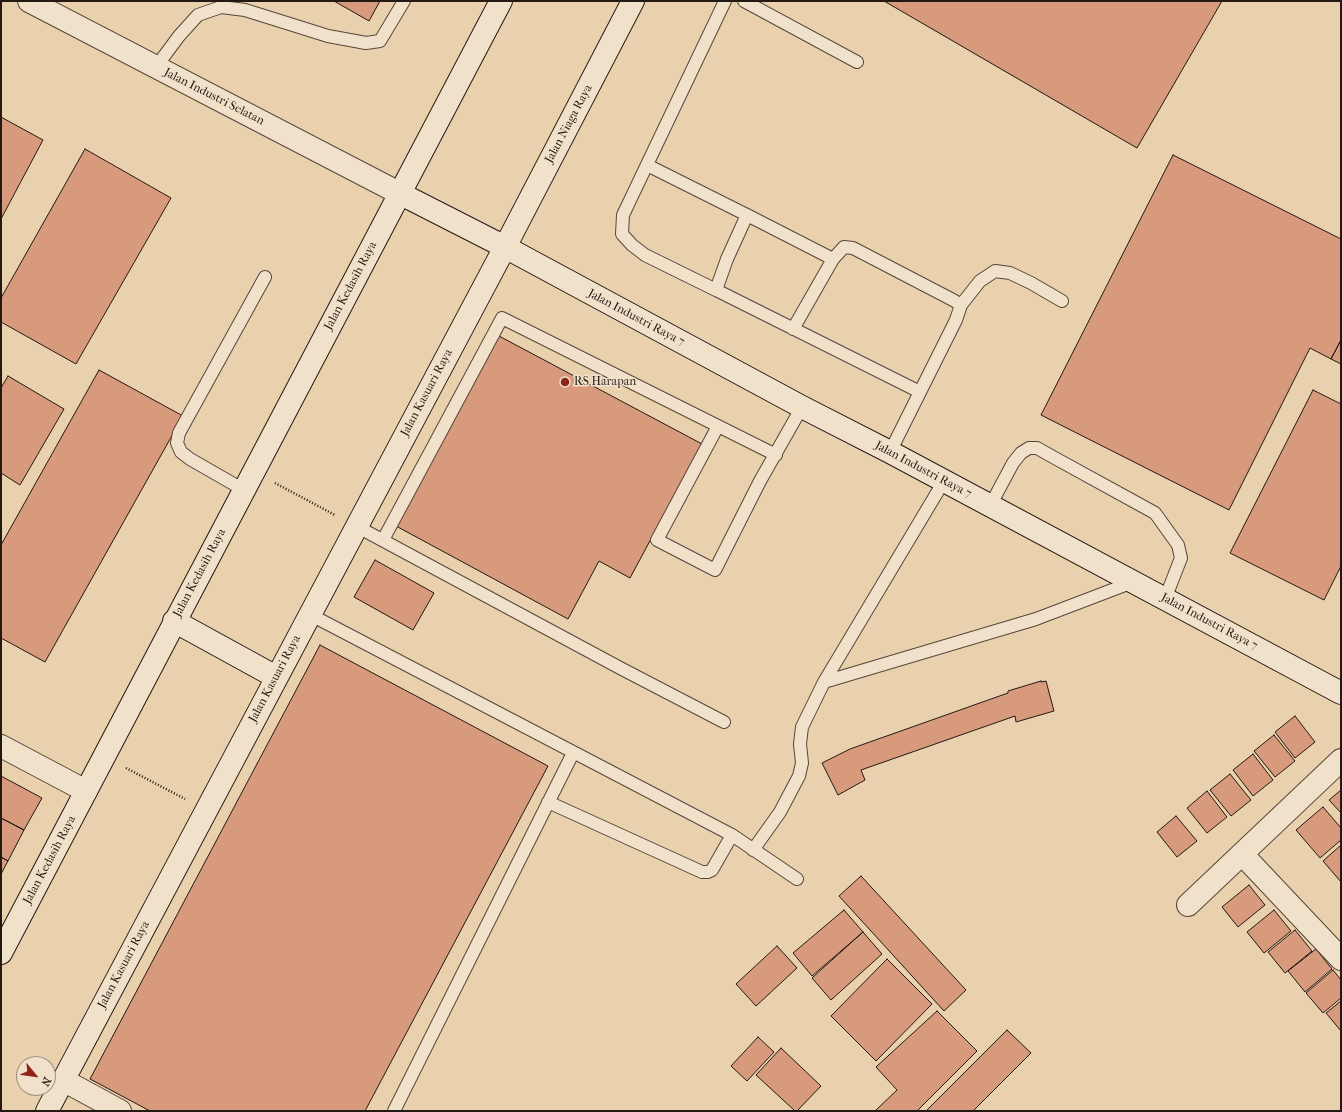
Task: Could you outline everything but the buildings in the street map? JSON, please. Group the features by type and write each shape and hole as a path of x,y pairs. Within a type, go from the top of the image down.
{"main road":[{"name":"Jalan Industri Selatan","path":"29,1 505,247"},
{"path":"399,193 501,1"},
{"name":"Jalan Niaga Raya","path":"505,247 633,1"},
{"name":"Jalan Kedasih Raya","path":"1,953 399,193"},
{"name":"Jalan Industri Raya 7","path":"505,247 802,407 890,452 1341,692"},
{"name":"Jalan Kasuari Raya","path":"46,1111 505,247"},
{"path":"174,621 276,677"},
{"path":"1,746 86,791"},
{"path":"1188,905 1341,760"},
{"path":"1242,854 1341,959"},
{"path":"63,1080 120,1111"}],"lane":[{"path":"156,67 179,36 198,15 221,7 245,10 328,36 366,43 380,41 404,1"},
{"path":"725,1 623,216 622,234 632,245 645,255 920,392"},
{"path":"744,1 857,62"},
{"path":"647,165 833,259"},
{"path":"716,290 727,259 747,215"},
{"path":"794,329 833,259 844,247 854,248 953,300 961,306"},
{"path":"890,452 956,320 961,306 980,281 995,271 1010,272 1062,301"},
{"path":"249,481 190,459 181,452 177,443 179,433 265,277"},
{"path":"384,540 502,318 776,455"},
{"path":"718,426 657,540 716,570 760,482 802,407"},
{"path":"990,506 1013,463 1021,453 1029,448 1037,448 1155,513 1178,545 1181,558 1165,599"},
{"path":"753,850 780,812 799,776 802,763 800,744 802,727 824,682 944,481"},
{"path":"356,526 622,670 724,722"},
{"path":"824,682 1036,619 1133,582"},
{"path":"309,614 732,835 797,879"},
{"path":"394,1111 573,753"},
{"path":"548,802 702,872 712,870 732,835"}],"path":[{"path":"249,481 356,526"},
{"path":"104,757 206,810"}],"place":[{"name":"RS Harapan","path":"565,382"}]}
